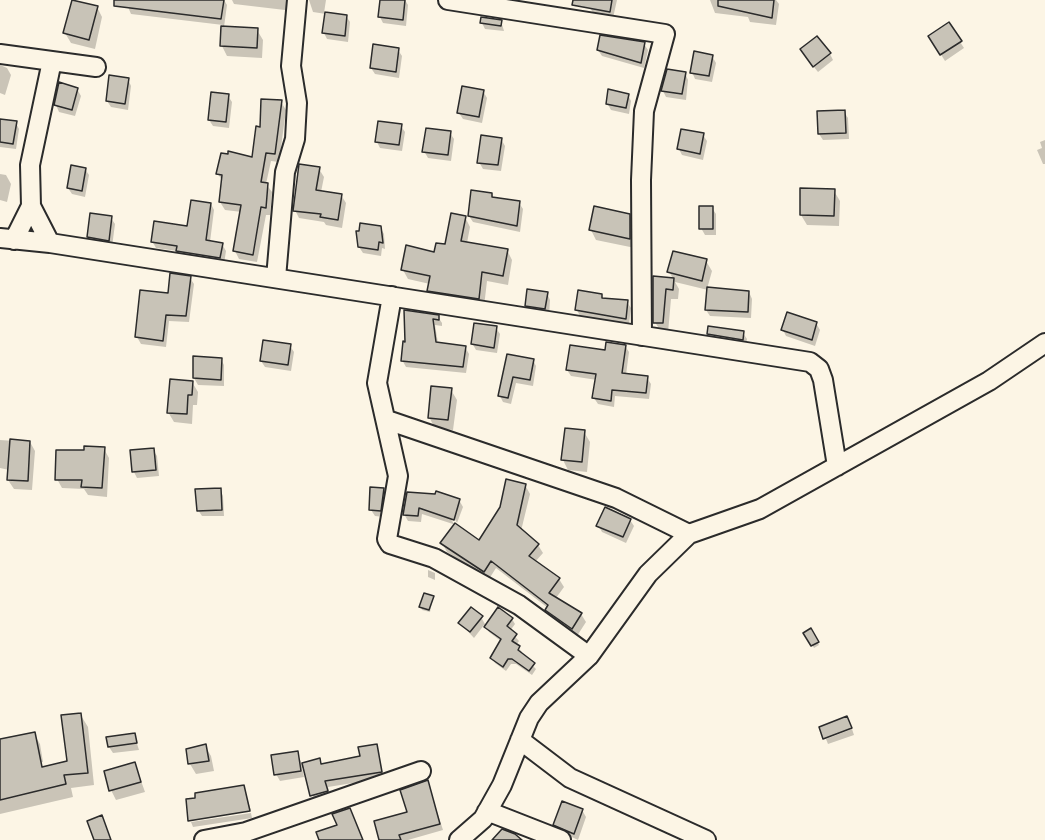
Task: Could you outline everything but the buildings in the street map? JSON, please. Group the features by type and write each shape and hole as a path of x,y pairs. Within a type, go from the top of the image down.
{"street":[{"path":"276,278 285,172 295,139 297,103 291,66 297,0"},
{"path":"448,0 665,34 645,111 641,180 642,336"},
{"path":"0,54 96,67"},
{"path":"50,243 31,206 30,165 52,61"},
{"path":"7,239 31,206"},
{"path":"7,239 50,243 810,363 819,369 823,380 837,466"},
{"path":"392,296 377,383 378,397 387,420 398,476 387,539 390,544 434,558 519,605 589,656"},
{"path":"459,840 487,811 502,785 529,718 539,703 589,656 648,574 689,534 760,509 989,381 1045,343"},
{"path":"387,420 616,498 689,534"},
{"path":"520,740 570,777 706,840"},
{"path":"204,840 246,832 421,771"},
{"path":"487,811 561,840"}]}
